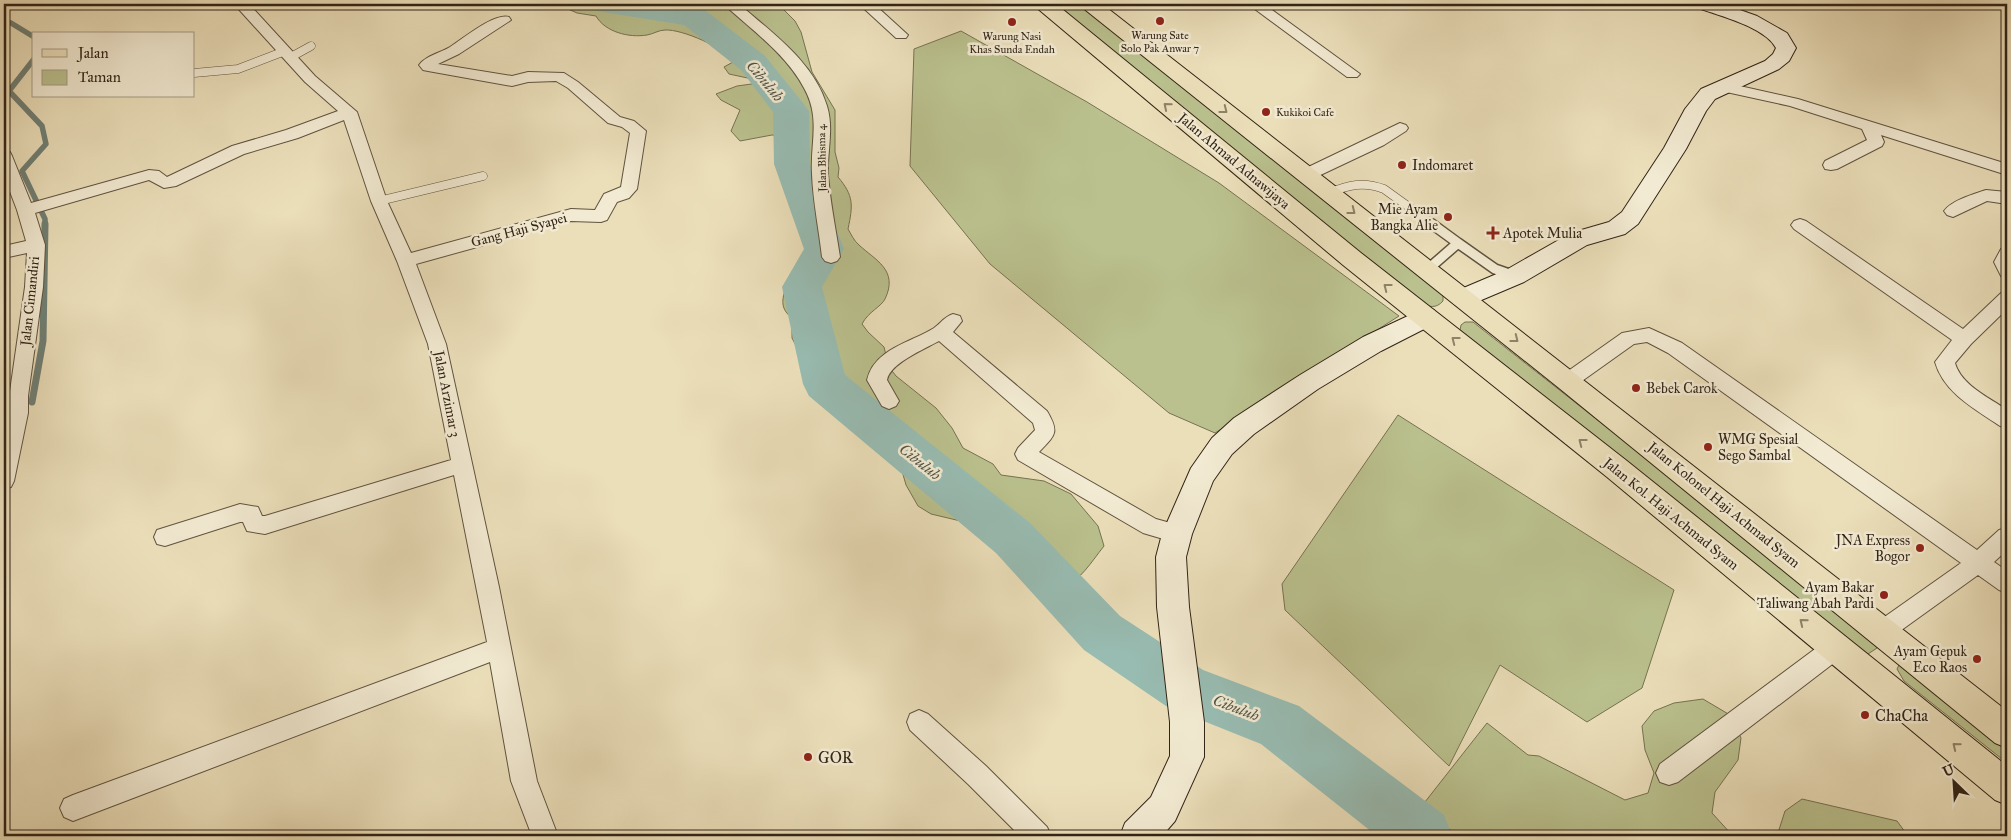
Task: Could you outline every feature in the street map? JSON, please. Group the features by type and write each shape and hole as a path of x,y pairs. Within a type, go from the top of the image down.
{"main road":[{"name":"Jalan Ahmad Adnawijaya","path":"1044,4 1352,259 1425,317"},
{"path":"1090,4 1463,298"},
{"name":"Jalan Kolonel Haji Achmad Syam","path":"1463,298 2007,732"},
{"name":"Jalan Kol. Haji Achmad Syam","path":"1425,317 1616,469 2007,788"}],"street":[{"path":"31,209 149,175 153,175 164,183 170,182 238,150 292,134 349,112 310,79 241,4"},
{"path":"666,4 732,4"},
{"name":"Jalan Bhisma 4","path":"732,4 788,54 812,88 820,107 823,132 820,172 831,257"},
{"path":"866,4 901,35"},
{"path":"1255,4 1352,74"},
{"path":"1463,298 1515,276 1579,239 1617,228 1630,218 1675,149 1696,109 1708,94 1772,65 1782,57 1786,48 1780,37 1750,20 1705,4"},
{"name":"Gang Haji Syapei","path":"406,261 571,215 601,216 610,198 623,194 629,189 638,131 628,124 614,120 573,85 559,76 528,77 512,81 428,67 426,65 454,51 475,36 504,20"},
{"path":"1722,87 1793,102 2007,170"},
{"name":"Jalan Arzimar 3","path":"349,112 378,200 406,261 437,344 524,781 546,836"},
{"path":"1831,165 1876,142 1869,127"},
{"path":"1306,175 1378,141 1400,128"},
{"name":"Jalan Cimandiri","path":"4,156 31,209 36,245 34,287 13,366 18,396 18,413 4,481"},
{"path":"1953,211 1989,194 1997,194 2007,198"},
{"path":"1800,225 1964,338"},
{"path":"4,252 36,245"},
{"path":"2007,253 2003,262 2007,272"},
{"path":"2007,298 1964,338 1945,362 1948,374 1966,392 2007,420"},
{"path":"1138,836 1163,809 1187,757 1188,722 1171,579 1171,557 1177,534 1201,476 1222,446 1244,426 1309,382 1372,344 1425,317"},
{"path":"889,401 877,380 879,370 896,356 947,327 1030,407 1043,422 1046,427 1045,433 1025,454 1151,527 1177,534"},
{"path":"1568,380 1629,338 1649,334 1674,348 2007,582"},
{"path":"165,537 240,513 250,513 255,526 265,524 461,465"},
{"path":"1881,632 1979,562 2007,537"},
{"path":"73,808 499,648"},
{"path":"1669,772 1835,648"},
{"path":"919,722 977,775 1038,836"}],"lane":[{"path":"195,73 238,69 311,46"},
{"path":"378,200 483,176"},
{"path":"1329,193 1350,185 1373,184 1384,189 1458,244 1496,269 1515,276"},
{"path":"1428,270 1458,244"}],"green space":[{"path":"557,4 778,4 795,21 801,32 812,72 835,110 835,152 839,168 838,177 850,195 851,201 848,229 857,243 883,267 889,280 889,289 885,299 862,324 884,347 889,367 896,376 936,408 952,428 963,448 993,464 1001,475 1044,481 1071,494 1098,526 1104,546 1081,575 1062,589 1048,584 1028,564 969,523 931,514 918,506 906,485 900,464 876,450 869,441 859,420 843,403 814,381 792,338 792,318 784,309 783,302 785,290 811,287 828,265 821,249 815,192 793,193 796,166 809,153 798,134 786,137 772,135 740,141 731,131 740,110 721,100 716,94 737,86 766,82 729,74 724,67 733,62 722,51 703,40 665,30 640,36 625,35 611,30 600,22 596,16 577,13"},
{"path":"1051,4 1079,4 1438,290 1443,296 1443,301 1438,305 1432,306 1420,303"},
{"path":"961,31 1087,102 1219,183 1399,316 1215,433 1169,413 990,264 910,166 914,49"},
{"path":"1465,322 1473,322 1867,632 1876,641 1877,648 1868,654 1861,652 1468,338 1460,330 1461,325"},
{"path":"1398,415 1674,590 1642,688 1587,722 1500,665 1449,766 1285,610 1282,584"},
{"path":"1900,663 1980,717 2007,738 2007,763 1904,681 1897,669"},
{"path":"1703,699 1730,715 1741,738 1738,760 1715,792 1712,813 1733,836 1458,836 1421,807 1487,723 1528,755 1539,756 1625,800 1648,793 1654,773 1645,750 1642,726 1654,711 1674,703"},
{"path":"1802,799 1897,821 1908,836 1777,836 1785,811"}],"waterway":[{"name":"Cibuluh","path":"609,4 694,17 753,63 791,111 792,164 824,249 802,287 825,384 1013,538 1102,633 1185,688 1280,725 1423,836"},
{"path":"4,22 11,23 32,36"},
{"path":"32,62 9,91 42,126 46,144 22,171 45,219 45,224"},
{"path":"32,402 43,341 45,224"}],"place":[{"name":"Warung Sate Solo Pak Anwar 7","path":"1160,21"},
{"name":"Warung Nasi Khas Sunda Endah","path":"1012,22"},
{"name":"Kukikoi Cafe","path":"1266,112"},
{"name":"Indomaret","path":"1402,165"},
{"name":"Mie Ayam Bangka Alie","path":"1448,217"},
{"name":"Apotek Mulia","path":"1493,233"},
{"name":"Bebek Carok","path":"1636,388"},
{"name":"WMG Spesial Sego Sambal","path":"1708,447"},
{"name":"JNA Express Bogor","path":"1920,548"},
{"name":"Ayam Bakar Taliwang Abah Pardi","path":"1884,595"},
{"name":"Ayam Gepuk Eco Raos","path":"1977,659"},
{"name":"ChaCha","path":"1865,715"},
{"name":"GOR","path":"808,757"}]}
